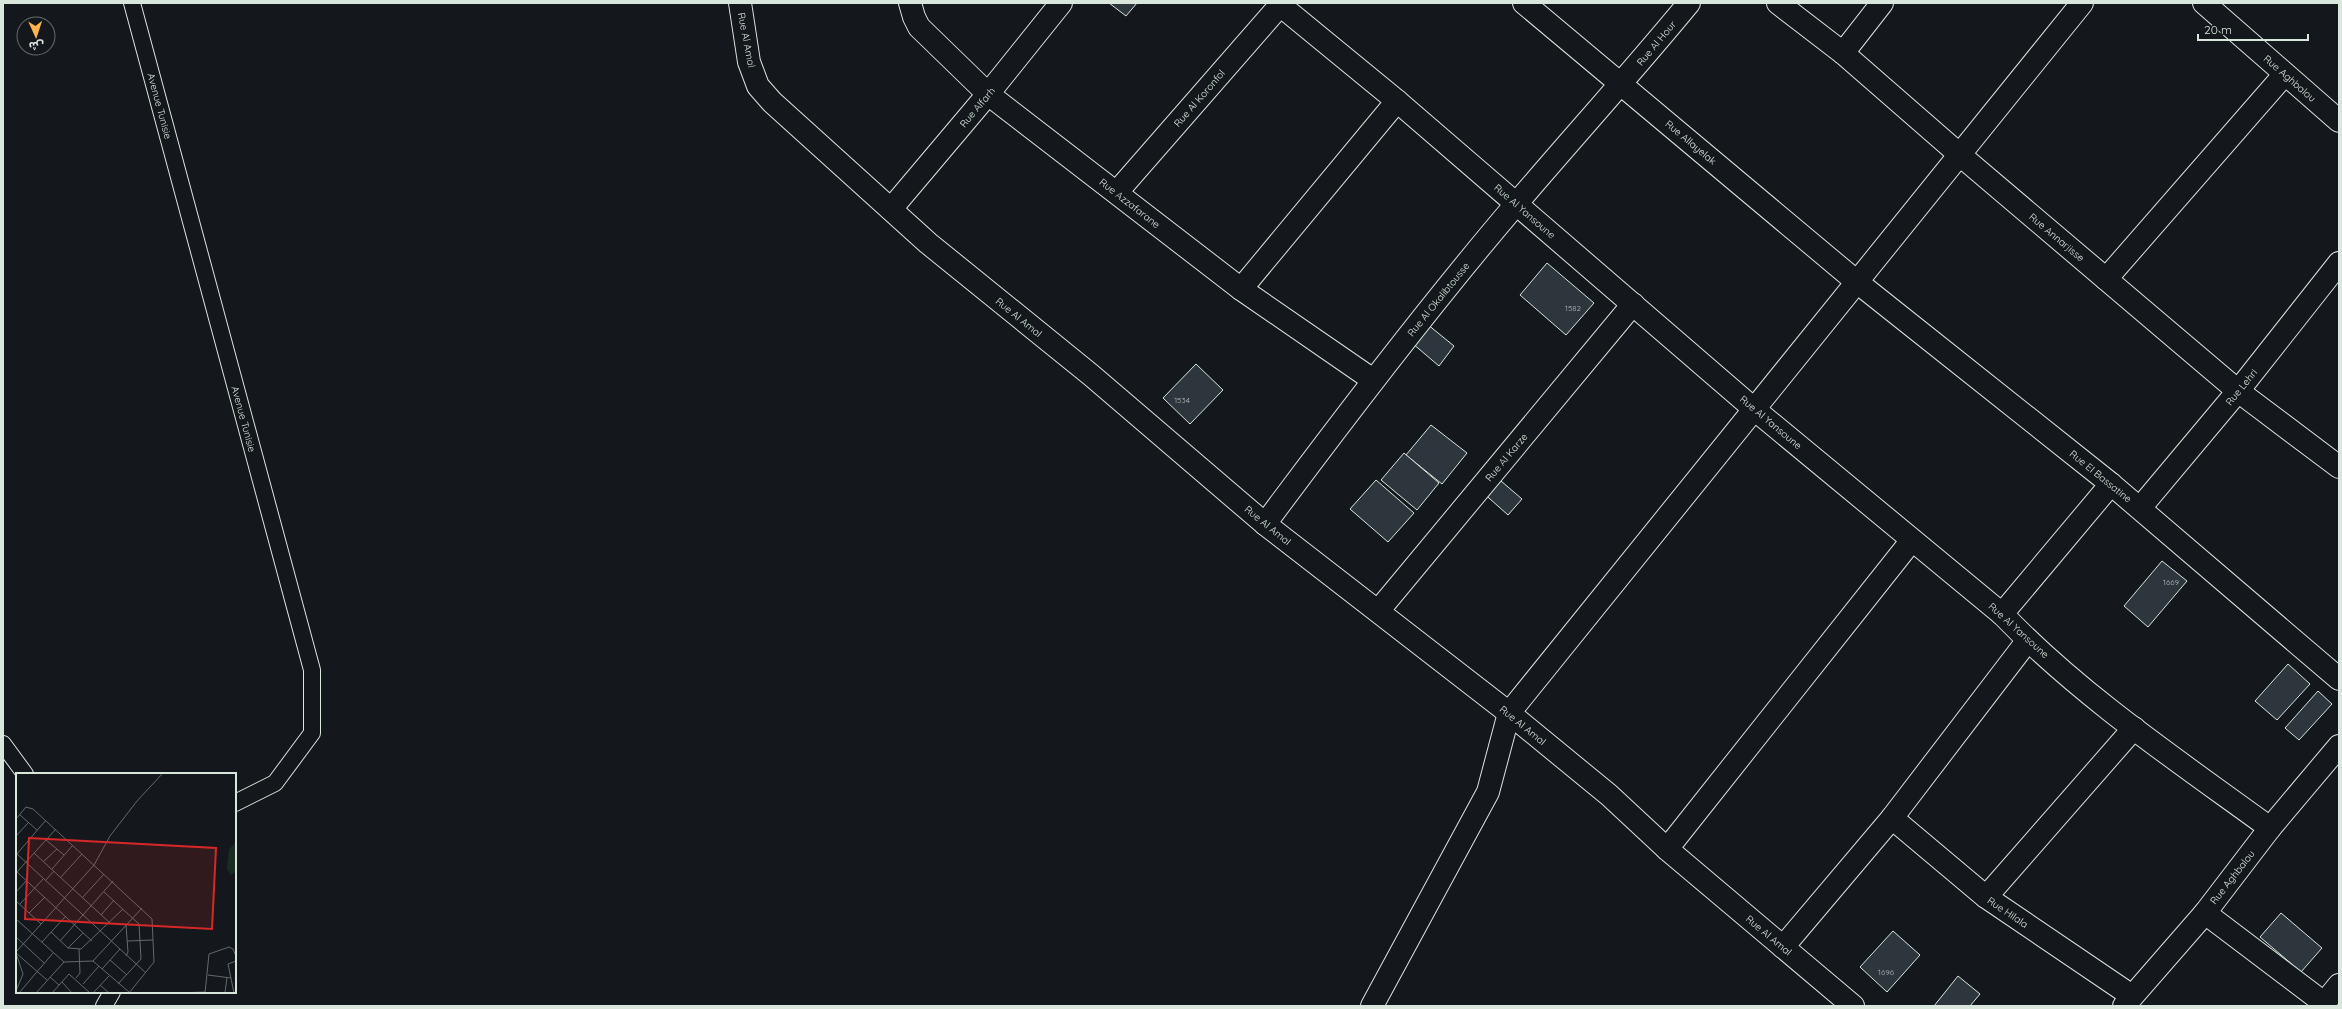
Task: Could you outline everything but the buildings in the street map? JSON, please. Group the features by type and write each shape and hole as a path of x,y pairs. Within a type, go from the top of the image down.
{"street":[{"name":"Rue Al Amal","path":"740,3 749,62 758,86 772,102 928,244 1091,375 1265,524 1379,610 1509,713 1609,795 1666,849 1853,1006"},
{"name":"Rue Azzafarane","path":"910,3 919,27 988,94 1241,289 1373,380"},
{"name":"Rue Alfarh","path":"891,209 988,94 1061,3"},
{"name":"Rue Allayelak","path":"1524,3 1622,83 1857,282"},
{"name":"Rue Al Hour","path":"1622,83 1689,3"},
{"name":"Rue Annarjisse","path":"1778,3 1843,53 1960,155 2238,391 2339,467"},
{"path":"1843,53 1882,3"},
{"path":"1372,1006 1488,792 1509,713 2082,3"},
{"name":"Rue Aghbalou","path":"2204,3 2339,122"},
{"name":"Rue Al Yansoune","path":"1281,4 1397,101 1754,409 2002,614 2028,640 2134,728 2270,828"},
{"name":"Rue Al Koronfol","path":"1117,192 1281,4"},
{"path":"2106,279 2285,74"},
{"name":"Rue Al Okalibtousse","path":"1265,524 1373,380 1516,204 1622,83"},
{"path":"1241,289 1397,101"},
{"name":"Rue Lehri","path":"2140,508 2238,391 2339,263"},
{"name":"Rue El Bassatine","path":"1857,282 2111,484 2339,679"},
{"name":"Rue Al Karze","path":"1379,610 1633,304"},
{"path":"2002,614 2111,484"},
{"path":"1666,849 1912,540"},
{"path":"1783,947 1892,818 2028,640"},
{"path":"1986,897 2134,728"},
{"name":"Rue Aghbalou","path":"2128,1001 2205,912 2270,828 2339,746"},
{"name":"Rue Hilala","path":"1892,818 1986,897 2128,1001"},
{"path":"2205,912 2323,1005 2339,985"}],"lane":[{"name":"Avenue Tunisie","path":"132,3 312,670 312,733 275,783 236,802"},
{"path":"3,744 24,773"},
{"path":"104,1006 111,993"}]}
